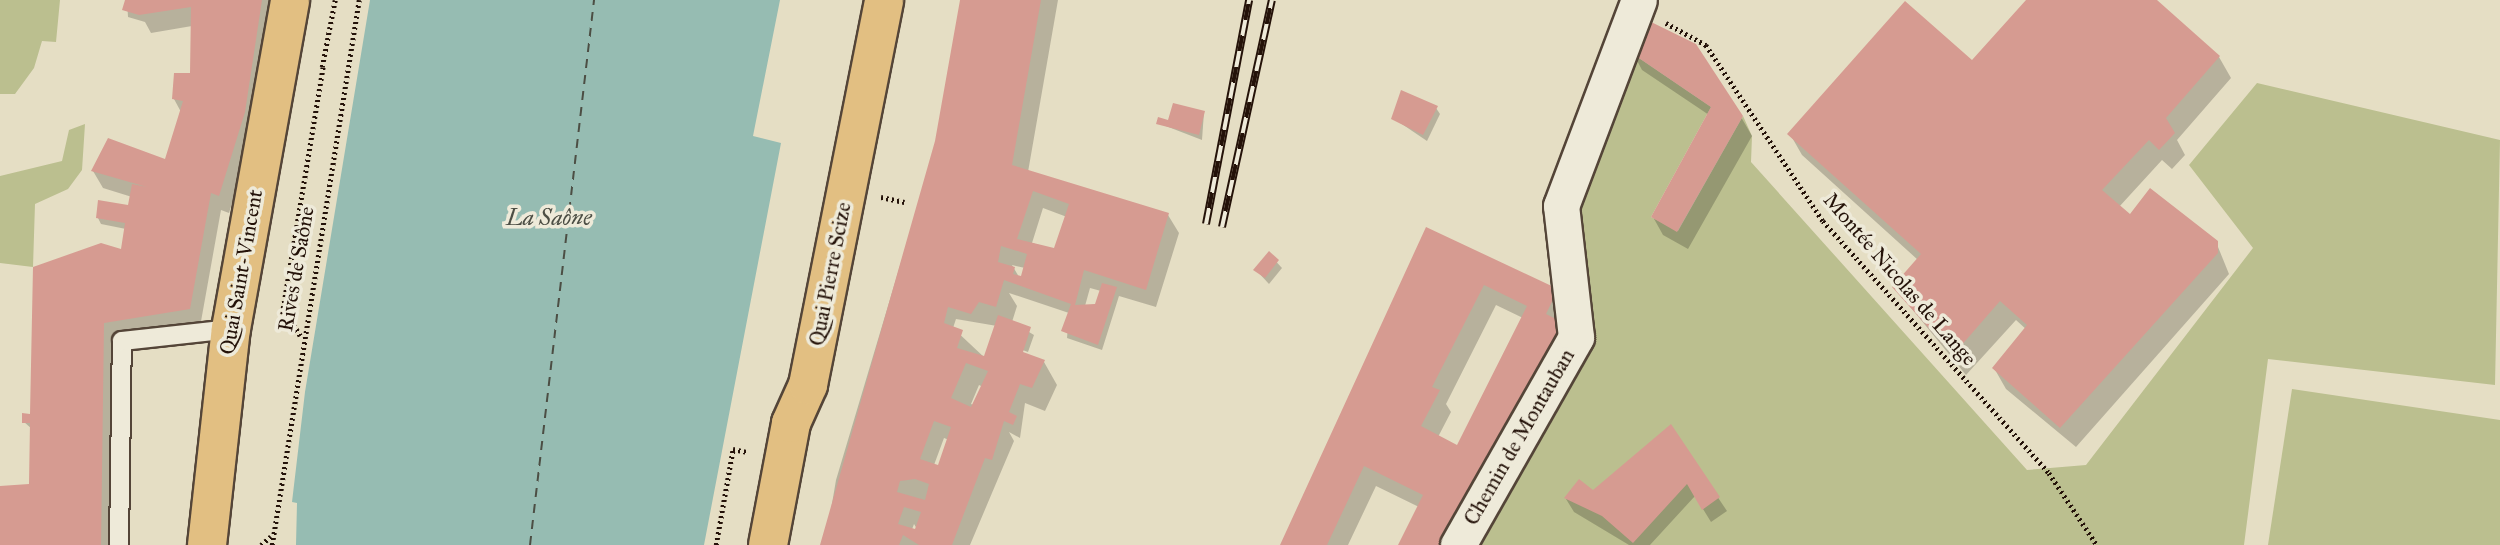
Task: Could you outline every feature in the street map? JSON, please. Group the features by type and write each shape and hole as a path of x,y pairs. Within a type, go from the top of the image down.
{"main road":[{"name":"Quai Saint-Vincent","path":"207,545 231,329 290,0"},
{"name":"Quai Pierre Scize","path":"768,545 791,423 808,385 884,0"}],"street":[{"name":"Chemin de Montauban","path":"1458,545 1576,337 1561,206 1644,8"}],"lane":[{"path":"119,545 122,341 231,329"}],"path":[{"path":"300,337 283,308 335,0"},
{"name":"Rives de Saône","path":"272,545 300,337 359,0"},
{"name":"Montée Nicolas de Lange","path":"1644,8 1706,45 1823,221 2049,472 2097,545"},
{"path":"314,66 323,67"},
{"path":"716,545 733,449 751,453"},
{"path":"261,545 272,536"}],"green space":[{"path":"0,0 60,0 56,42 42,41 34,68 15,94 0,94"},
{"path":"1630,52 1711,107 1651,217 1678,231 1743,116 1752,136 1751,162 2027,470 2086,465 2253,248 2189,165 2257,83 2500,140 2495,385 2268,359 2244,545 1472,545 1581,351 1575,215"},
{"path":"85,124 82,170 68,189 35,204 33,267 0,263 0,176 62,161 69,130"},
{"path":"2292,389 2500,420 2500,545 2268,545"}],"water":[{"name":"La Saône","path":"370,0 780,0 753,136 781,143 704,545 296,545 297,503 292,502 305,392"}],"building":[{"path":"125,0 262,0 245,112 219,196 211,193 190,309 104,323 101,545 0,545 0,486 29,484 30,423 22,423 22,413 30,414 33,267 101,243 121,249 125,223 96,218 98,200 128,205 132,184 147,187 91,171 108,138 165,159 183,101 172,99 174,73 190,73 191,7 139,15 122,10"},
{"path":"960,0 1041,0 1012,165 1169,213 1146,290 1084,270 1075,305 1095,304 1102,283 1117,287 1098,345 1061,331 1071,304 1004,280 996,307 979,302 971,314 948,307 944,323 963,330 957,348 984,356 998,315 1031,327 1023,352 1045,360 1032,388 1020,384 1009,412 1017,416 1013,425 1004,421 992,460 985,458 952,545 919,545 903,535 899,545 820,545 935,141","holes":["1033,191 1069,204 1054,248 1017,239","1001,246 1027,254 1021,276 1013,274 1015,267 998,262","966,363 988,371 971,407 951,398","934,421 951,427 938,465 920,459","915,479 929,484 925,500 897,492 900,481","904,507 921,512 915,529 898,524"]},
{"path":"2026,0 2157,0 2220,56 2166,118 2175,133 2159,150 2149,140 2102,190 2130,214 2150,188 2218,241 2218,253 2060,428 1992,368 2027,325 2000,301 1953,355 1892,287 1921,254 1787,134 1905,1 1972,60"},
{"path":"1645,19 1696,44 1743,116 1677,232 1651,217 1711,107 1630,52"},
{"path":"1401,90 1438,106 1423,135 1391,119"},
{"path":"1173,103 1205,111 1199,135 1156,124 1158,117 1168,120"},
{"path":"1426,227 1558,289 1546,314 1564,323 1445,545 1398,545 1423,495 1364,466 1327,545 1280,545","holes":["1484,285 1527,306 1457,445 1421,426 1440,390 1432,387"]},
{"path":"1269,251 1279,260 1265,278 1253,270"},
{"path":"1671,424 1720,497 1702,510 1687,484 1633,543 1602,516 1564,498 1579,479 1593,490"}],"ferry route":[{"path":"530,545 594,0"}],"railway":[{"path":"1206,224 1249,0"},
{"path":"1222,227 1272,0"}]}
